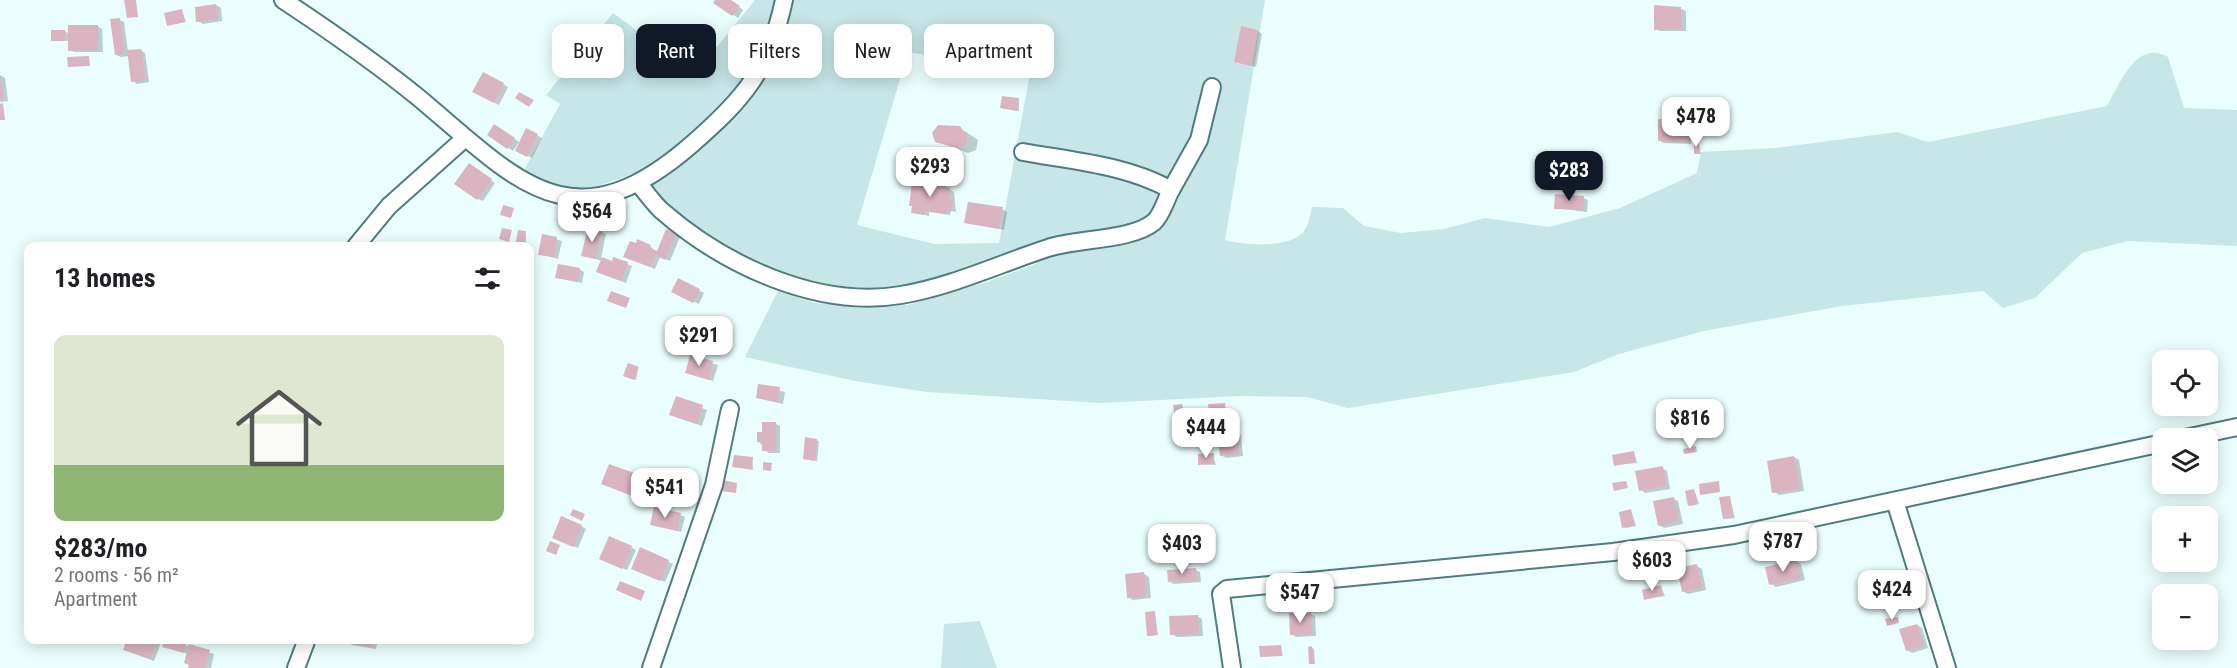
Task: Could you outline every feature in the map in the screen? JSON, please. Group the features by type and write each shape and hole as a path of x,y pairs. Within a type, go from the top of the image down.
{"street":[{"path":"283,0 340,37 402,85 464,139 516,177 543,191 572,198 607,194 638,183 678,156 714,125 754,82 776,37 784,0"},
{"path":"638,183 661,210 712,247 755,271 828,294 867,297 899,295 946,285 1049,248 1142,229 1156,220 1199,140 1212,87"},
{"path":"359,242 389,206 464,139"},
{"path":"1023,152 1094,164 1150,178 1171,190"},
{"path":"651,668 714,485 730,409"},
{"path":"2218,431 2237,427"},
{"path":"1232,668 1221,594 1227,589 1613,552 1734,535 2152,445"},
{"path":"1895,501 1947,668"},
{"path":"296,668 305,644"}],"shaded area":[{"path":"755,0 1265,0 1225,240 1262,244 1283,242 1299,236 1307,227 1312,207 1343,208 1364,226 1401,233 1444,229 1485,218 1549,227 1620,208 1697,173 1701,152 1776,148 1897,132 1928,142 2107,106 2130,66 2147,54 2157,53 2168,57 2184,108 2237,110 2237,246 2128,241 2082,253 2035,298 2003,308 1983,291 1842,306 1704,331 1619,354 1574,372 1348,408 1307,397 1240,396 1101,403 927,392 855,381 745,357 778,291 815,303 854,306 908,305 990,281 1038,263 1009,253 957,273 918,284 868,288 831,284 793,276 756,263 722,245 690,224 662,199 639,171 607,183 581,188 555,185 523,172 560,104 546,95 560,78 624,78 624,24 604,24 613,13 636,30 636,78 716,78 716,48 728,33 728,78 822,78 822,24 735,24","holes":["834,24 912,24 912,53 924,55 924,24 1054,24 1054,78 1029,78 999,243 934,244 857,225 900,78 834,78","1241,27 1258,30 1252,65 1235,62"]},
{"path":"980,621 997,668 941,668 944,624"}],"building":[{"path":"124,0 136,0 138,17 127,18"},
{"path":"715,0 731,0 740,6 732,16 713,3"},
{"path":"216,4 218,19 196,22 195,7"},
{"path":"1654,5 1681,7 1682,29 1654,30"},
{"path":"182,9 185,22 167,26 164,13"},
{"path":"120,18 124,54 115,55 110,19"},
{"path":"68,25 98,25 98,50 68,51"},
{"path":"1241,26 1258,30 1251,66 1234,62"},
{"path":"51,30 65,30 65,41 51,41"},
{"path":"141,49 145,80 131,82 127,50"},
{"path":"89,56 90,66 68,67 67,57"},
{"path":"483,72 504,83 494,103 472,92"},
{"path":"2,83 3,99 0,100 0,84"},
{"path":"519,92 534,100 529,107 515,98"},
{"path":"1002,96 1019,98 1017,111 1000,108"},
{"path":"3,103 5,120 0,120 0,104"},
{"path":"1658,119 1687,120 1687,142 1658,141"},
{"path":"494,124 515,138 507,149 487,135"},
{"path":"938,125 960,126 964,132 968,133 966,144 957,148 935,142 932,133"},
{"path":"526,128 538,134 527,157 515,151"},
{"path":"1694,141 1699,142 1699,154 1694,154"},
{"path":"469,163 492,179 477,200 454,184"},
{"path":"912,182 944,184 944,187 950,188 948,199 953,199 951,211 947,210 946,214 925,211 924,215 911,213 912,206 909,206"},
{"path":"1555,194 1584,196 1583,210 1554,209"},
{"path":"968,202 1003,207 999,229 964,223"},
{"path":"503,205 514,208 511,218 500,215"},
{"path":"588,227 602,230 595,259 581,256"},
{"path":"502,228 512,230 509,242 499,239"},
{"path":"666,229 676,233 665,260 655,255 650,267 623,257 630,241 636,243 637,239 651,245 649,248 657,251"},
{"path":"518,230 526,231 524,242 516,242"},
{"path":"542,234 557,237 554,257 538,255"},
{"path":"602,257 612,261 613,257 628,262 621,281 596,272"},
{"path":"558,264 580,268 577,282 555,278"},
{"path":"678,278 700,289 693,303 671,292"},
{"path":"611,291 630,298 626,308 607,301"},
{"path":"690,355 713,361 709,380 685,373"},
{"path":"628,363 639,367 634,380 623,376"},
{"path":"758,384 780,387 778,402 756,398"},
{"path":"676,396 703,405 697,424 669,415"},
{"path":"1225,403 1226,413 1209,414 1208,404"},
{"path":"1182,404 1184,417 1175,418 1173,405"},
{"path":"762,422 776,422 776,451 762,451 762,442 757,442 757,432 762,432"},
{"path":"1236,431 1239,454 1220,456 1217,433"},
{"path":"805,437 817,439 815,461 803,459"},
{"path":"1696,446 1697,452 1684,454 1683,449"},
{"path":"1634,451 1636,462 1614,466 1612,455"},
{"path":"1214,453 1214,464 1198,465 1198,454"},
{"path":"734,455 753,457 752,469 732,467"},
{"path":"1794,456 1800,489 1772,493 1767,461"},
{"path":"763,462 772,463 771,471 763,470"},
{"path":"609,464 640,475 632,496 601,484"},
{"path":"1663,466 1666,486 1639,491 1635,471"},
{"path":"723,480 737,483 736,493 721,491"},
{"path":"1626,481 1628,488 1614,491 1612,483"},
{"path":"1719,481 1720,492 1700,495 1699,484"},
{"path":"1694,489 1698,503 1688,506 1685,491"},
{"path":"1730,496 1734,517 1723,519 1719,497"},
{"path":"1674,497 1679,521 1658,526 1653,501"},
{"path":"654,507 681,513 677,531 650,525"},
{"path":"573,509 585,514 582,521 570,515"},
{"path":"1631,509 1635,525 1622,528 1619,512"},
{"path":"561,516 582,525 573,547 552,538"},
{"path":"609,536 632,546 622,569 599,559"},
{"path":"550,541 560,545 556,555 546,551"},
{"path":"640,547 669,560 660,581 631,569"},
{"path":"1796,560 1801,578 1769,585 1765,567"},
{"path":"1697,564 1702,588 1682,592 1677,568"},
{"path":"1196,568 1197,580 1168,582 1167,570"},
{"path":"1144,572 1146,596 1127,598 1125,574"},
{"path":"620,581 645,591 641,601 616,590"},
{"path":"1661,585 1663,595 1644,600 1642,590"},
{"path":"1891,599 1893,606 1883,609 1881,602"},
{"path":"1155,611 1157,635 1147,636 1145,612"},
{"path":"1311,612 1312,634 1290,635 1289,613"},
{"path":"1198,615 1199,634 1170,635 1169,616"},
{"path":"1898,617 1899,623 1887,626 1885,619"},
{"path":"1917,624 1924,645 1906,651 1899,629"},
{"path":"125,644 155,644 150,659 123,650"},
{"path":"163,644 186,644 184,653 162,647"},
{"path":"189,644 210,650 205,668 188,668 189,665 184,663"},
{"path":"352,644 372,644 372,647"},
{"path":"1281,645 1282,656 1260,657 1259,646"},
{"path":"1312,646 1314,664 1309,664 1308,647"}]}
